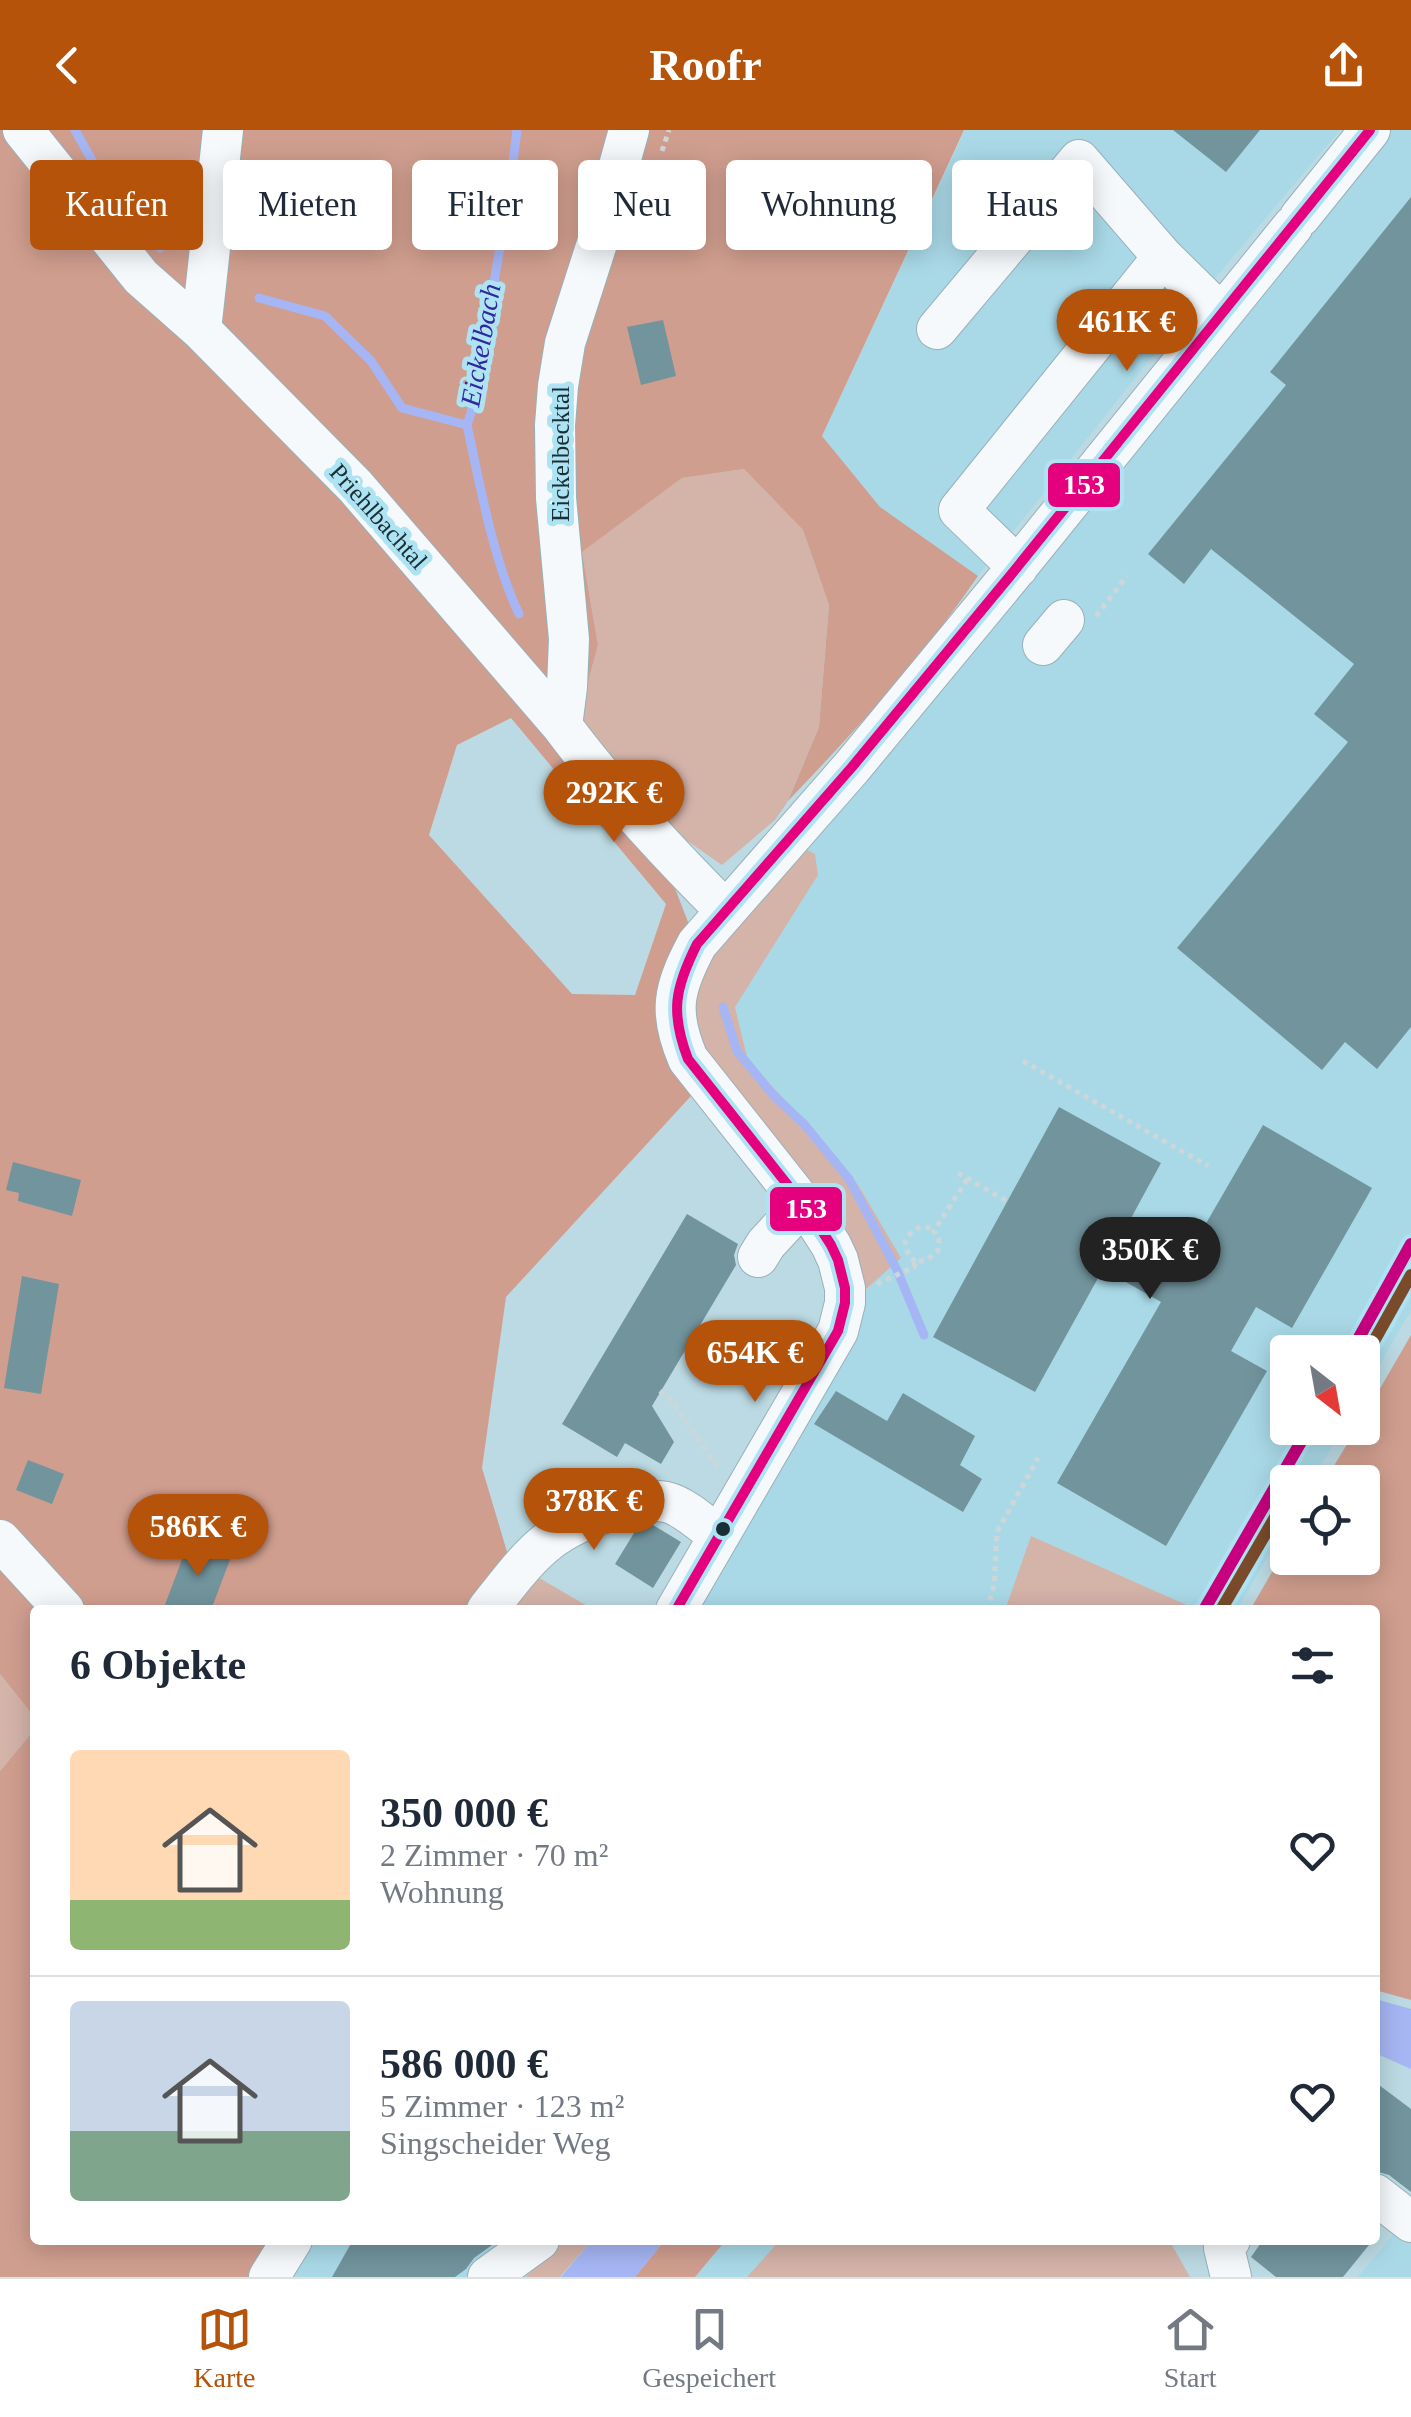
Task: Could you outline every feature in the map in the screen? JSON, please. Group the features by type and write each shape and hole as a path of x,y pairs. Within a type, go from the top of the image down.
{"street":[{"name":"Priehlbachtal","path":"22,130 141,276 201,330 356,486 654,838 726,911"},
{"path":"201,330 223,130"},
{"name":"Eickelbecktal","path":"562,726 568,638 556,498 558,386 566,343 629,130"},
{"path":"679,1605 838,1331 844,1288 838,1260 803,1204 688,1059 674,1014 685,967 698,944 1018,567 1370,130"},
{"path":"937,329 1078,160 1163,257 1221,314"},
{"path":"1018,567 959,510 1163,257"},
{"path":"758,1257 803,1204"},
{"path":"491,1605 550,1537 592,1516 653,1501 669,1502 718,1536"},
{"path":"0,1540 59,1605"},
{"path":"1380,2198 1411,2222"},
{"path":"270,2277 289,2245"},
{"path":"488,2277 532,2245"},
{"path":"1226,2245 1231,2277"}],"path":[{"path":"1069,625 1127,576"},
{"path":"1022,1061 1208,1166"},
{"path":"958,1173 1007,1202"},
{"path":"934,1231 968,1178"},
{"path":"920,1227 930,1228 939,1239 938,1251 927,1260 915,1262 905,1241 920,1227"},
{"path":"881,1282 914,1267 915,1262"},
{"path":"660,1391 672,1401 739,1500"},
{"path":"988,1605 994,1586 997,1532 1038,1458"}],"shaded area":[{"path":"0,130 964,130 932,199 932,160 726,160 726,250 908,250 822,436 880,507 978,576 888,693 788,801 819,727 829,605 803,530 744,469 682,478 582,552 598,645 578,719 669,873 688,922 665,1053 691,1096 506,1297 482,1468 514,1575 491,1605 30,1605 30,1712 0,1674","holes":["511,718 666,904 635,995 572,994 429,835 457,745"]},
{"path":"965,130 1340,130 1201,295 978,576 880,507 822,436 909,250 932,250 932,201"},
{"path":"1390,130 1411,130 1411,1310 1380,1364 1380,1335 1270,1335 1270,1445 1333,1445 1321,1465 1270,1465 1270,1553 1240,1605 1187,1605 1031,1536 1007,1605 679,1605 848,1305 900,1258 858,1185 809,1125 748,1061 735,1006 818,875 798,845 1215,350"},
{"path":"744,469 803,530 829,605 819,727 788,801 775,820 722,865 660,822 578,719 598,645 582,552 682,478"},
{"path":"798,845 815,854 818,875 735,1007 748,1061 809,1125 858,1185 901,1258 848,1305 682,1015 687,974"},
{"path":"1411,1335 1411,2000 1380,1991 1380,1605 1253,1605 1270,1575 1380,1575 1380,1465 1334,1465 1347,1445 1380,1445 1380,1389"},
{"path":"1031,1536 1187,1605 1007,1605"},
{"path":"529,1572 585,1605 493,1605"},
{"path":"0,1674 30,1712 30,1735 0,1771"},
{"path":"30,1735 30,2245 275,2245 256,2277 0,2277 0,1771"},
{"path":"1396,2231 1411,2242 1411,2277 1358,2277"},
{"path":"308,2245 555,2245 526,2277 289,2277"},
{"path":"555,2245 588,2245 560,2277 526,2277"},
{"path":"661,2245 722,2245 695,2277 635,2277"},
{"path":"722,2245 776,2245 747,2277 695,2277"},
{"path":"776,2245 1172,2245 1190,2277 747,2277"}],"water":[{"path":"1380,2000 1411,2009 1411,2069 1380,2055"},
{"path":"588,2245 661,2245 635,2277 561,2277"}],"building":[{"path":"1173,130 1260,130 1226,172"},
{"path":"1411,197 1411,1027 1377,1069 1345,1042 1322,1070 1177,948 1348,742 1314,714 1354,664 1211,549 1184,584 1148,554 1286,385 1270,372"},
{"path":"663,320 676,376 641,385 627,327"},
{"path":"1059,1107 1161,1163 1117,1244 1175,1277 1263,1125 1372,1188 1292,1328 1256,1307 1231,1351 1267,1371 1166,1546 1057,1483 1161,1302 1103,1269 1035,1392 933,1337"},
{"path":"13,1162 81,1180 72,1216 18,1201 19,1193 6,1190"},
{"path":"687,1214 738,1244 736,1265 652,1406 674,1442 661,1464 625,1443 617,1457 562,1424"},
{"path":"22,1276 59,1284 41,1394 4,1388"},
{"path":"836,1391 887,1421 903,1393 975,1436 960,1465 982,1479 963,1512 814,1424"},
{"path":"28,1460 64,1474 52,1504 16,1490"},
{"path":"653,1525 681,1542 653,1588 615,1564 637,1528"},
{"path":"189,1541 231,1557 213,1605 165,1605"},
{"path":"1380,2086 1411,2109 1411,2192 1380,2172"},
{"path":"350,2245 492,2245 455,2277 332,2277"},
{"path":"1259,2245 1369,2245 1343,2277 1276,2277 1251,2257"}],"waterway":[{"path":"75,130 92,160"},
{"name":"Eickelbach","path":"517,130 508,202 467,425 495,546 519,614"},
{"path":"259,298 325,316 371,361 402,408 467,425"},
{"path":"723,1007 737,1051 849,1179 897,1270 924,1335"}],"transit line":[{"name":"153","path":"679,1605 838,1331 845,1303 838,1260 813,1217 688,1059 679,1027 678,1000 697,944 852,767 1010,576 1370,130"},
{"path":"1360,1335 1411,1244"},
{"path":"1377,1335 1411,1275"},
{"path":"1207,1605 1299,1445"},
{"path":"1224,1605 1270,1526"}]}
